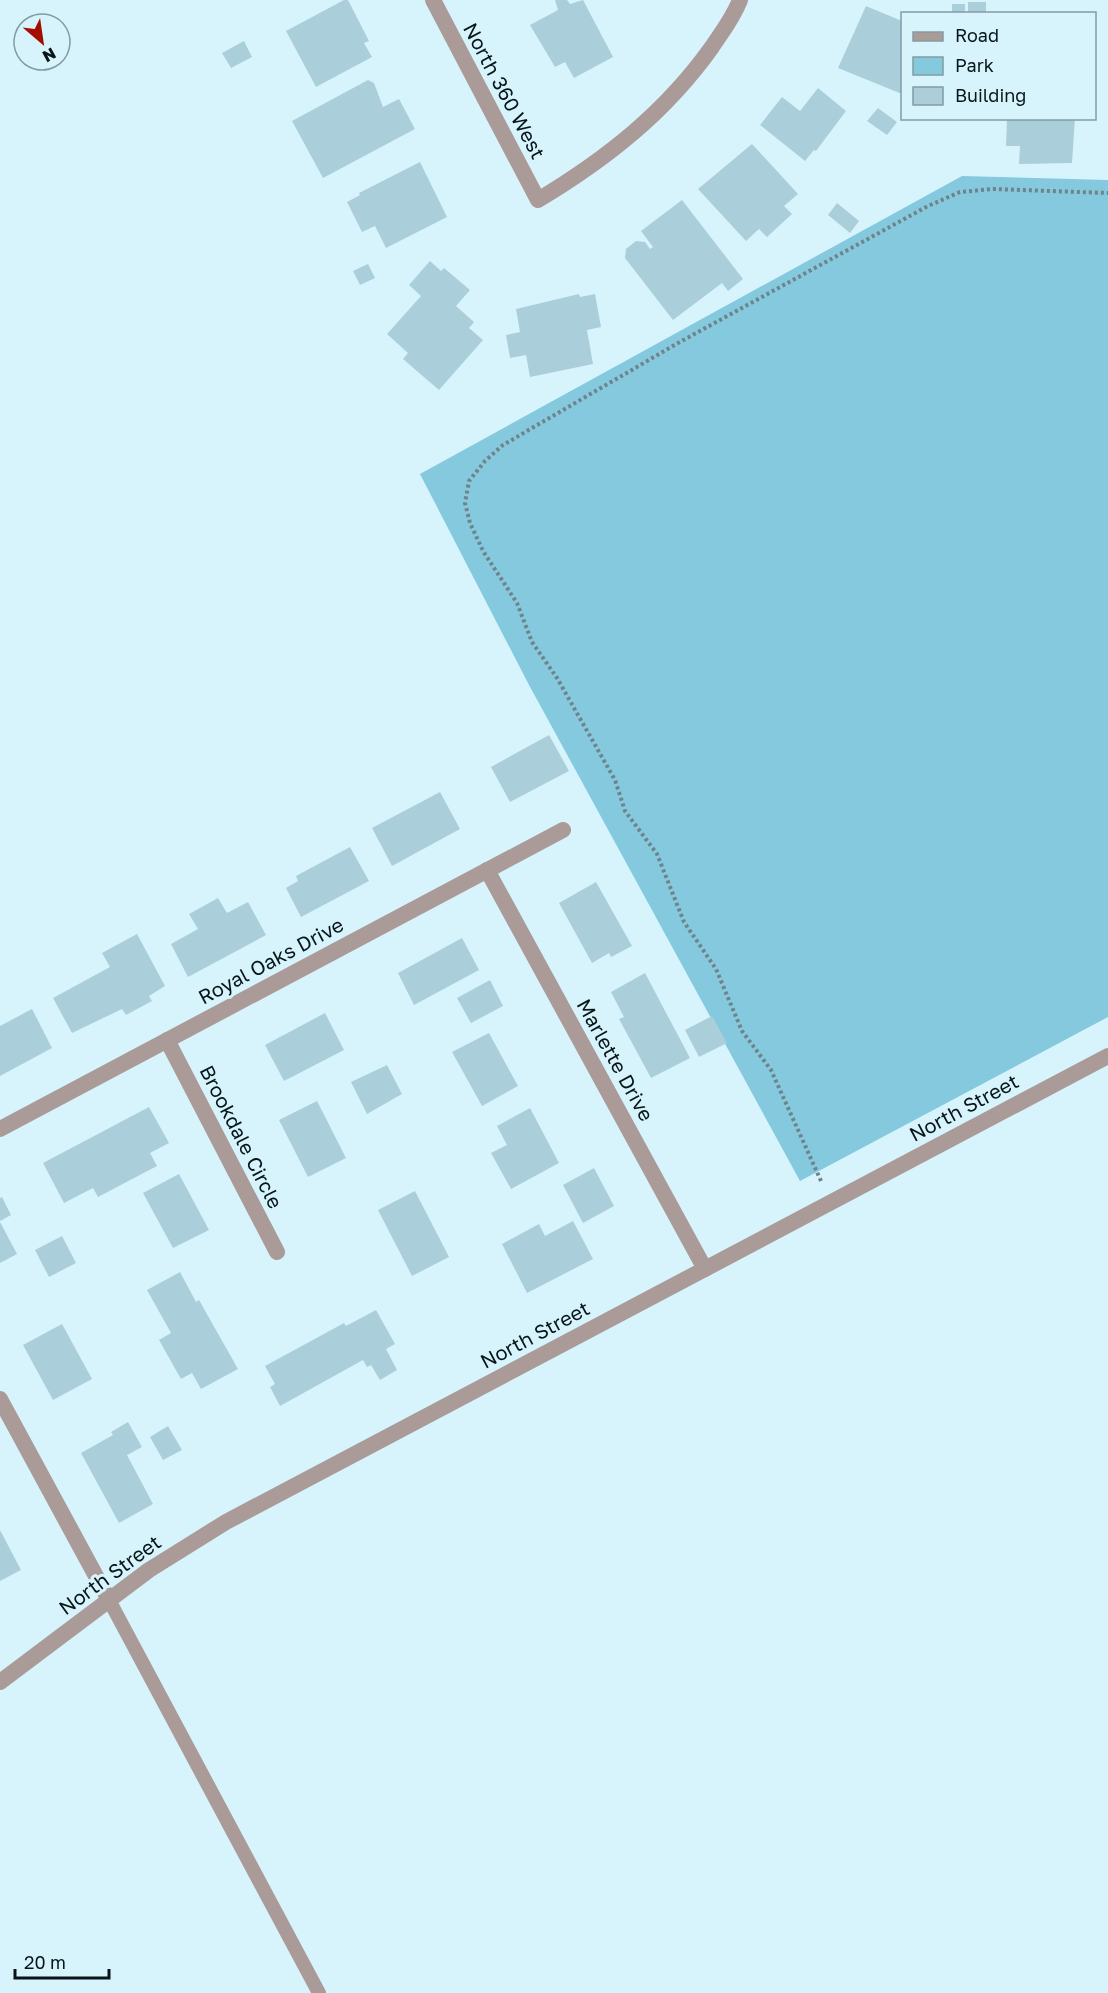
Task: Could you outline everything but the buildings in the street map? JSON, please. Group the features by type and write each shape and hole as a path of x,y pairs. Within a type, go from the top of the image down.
{"street":[{"name":"North 360 West","path":"433,0 538,201 591,168 640,128 695,71 735,14 740,0"},
{"name":"Royal Oaks Drive","path":"0,1129 563,830"},
{"name":"Marlette Drive","path":"488,870 705,1269"},
{"name":"Brookdale Circle","path":"167,1040 277,1252"},
{"name":"North Street","path":"0,1682 149,1570 226,1522 1108,1056"},
{"path":"0,1399 109,1600"}],"lane":[{"path":"109,1600 319,1993"}],"path":[{"path":"831,1202 798,1135 771,1070 742,1031 716,969 684,922 657,854 625,811 615,780 557,678 532,642 518,603 483,551 470,523 465,503 469,481 484,461 503,445 678,343 928,206 960,192 993,189 1108,193"}],"green space":[{"path":"962,176 1108,180 1108,1017 800,1181 529,685 420,474"}]}
